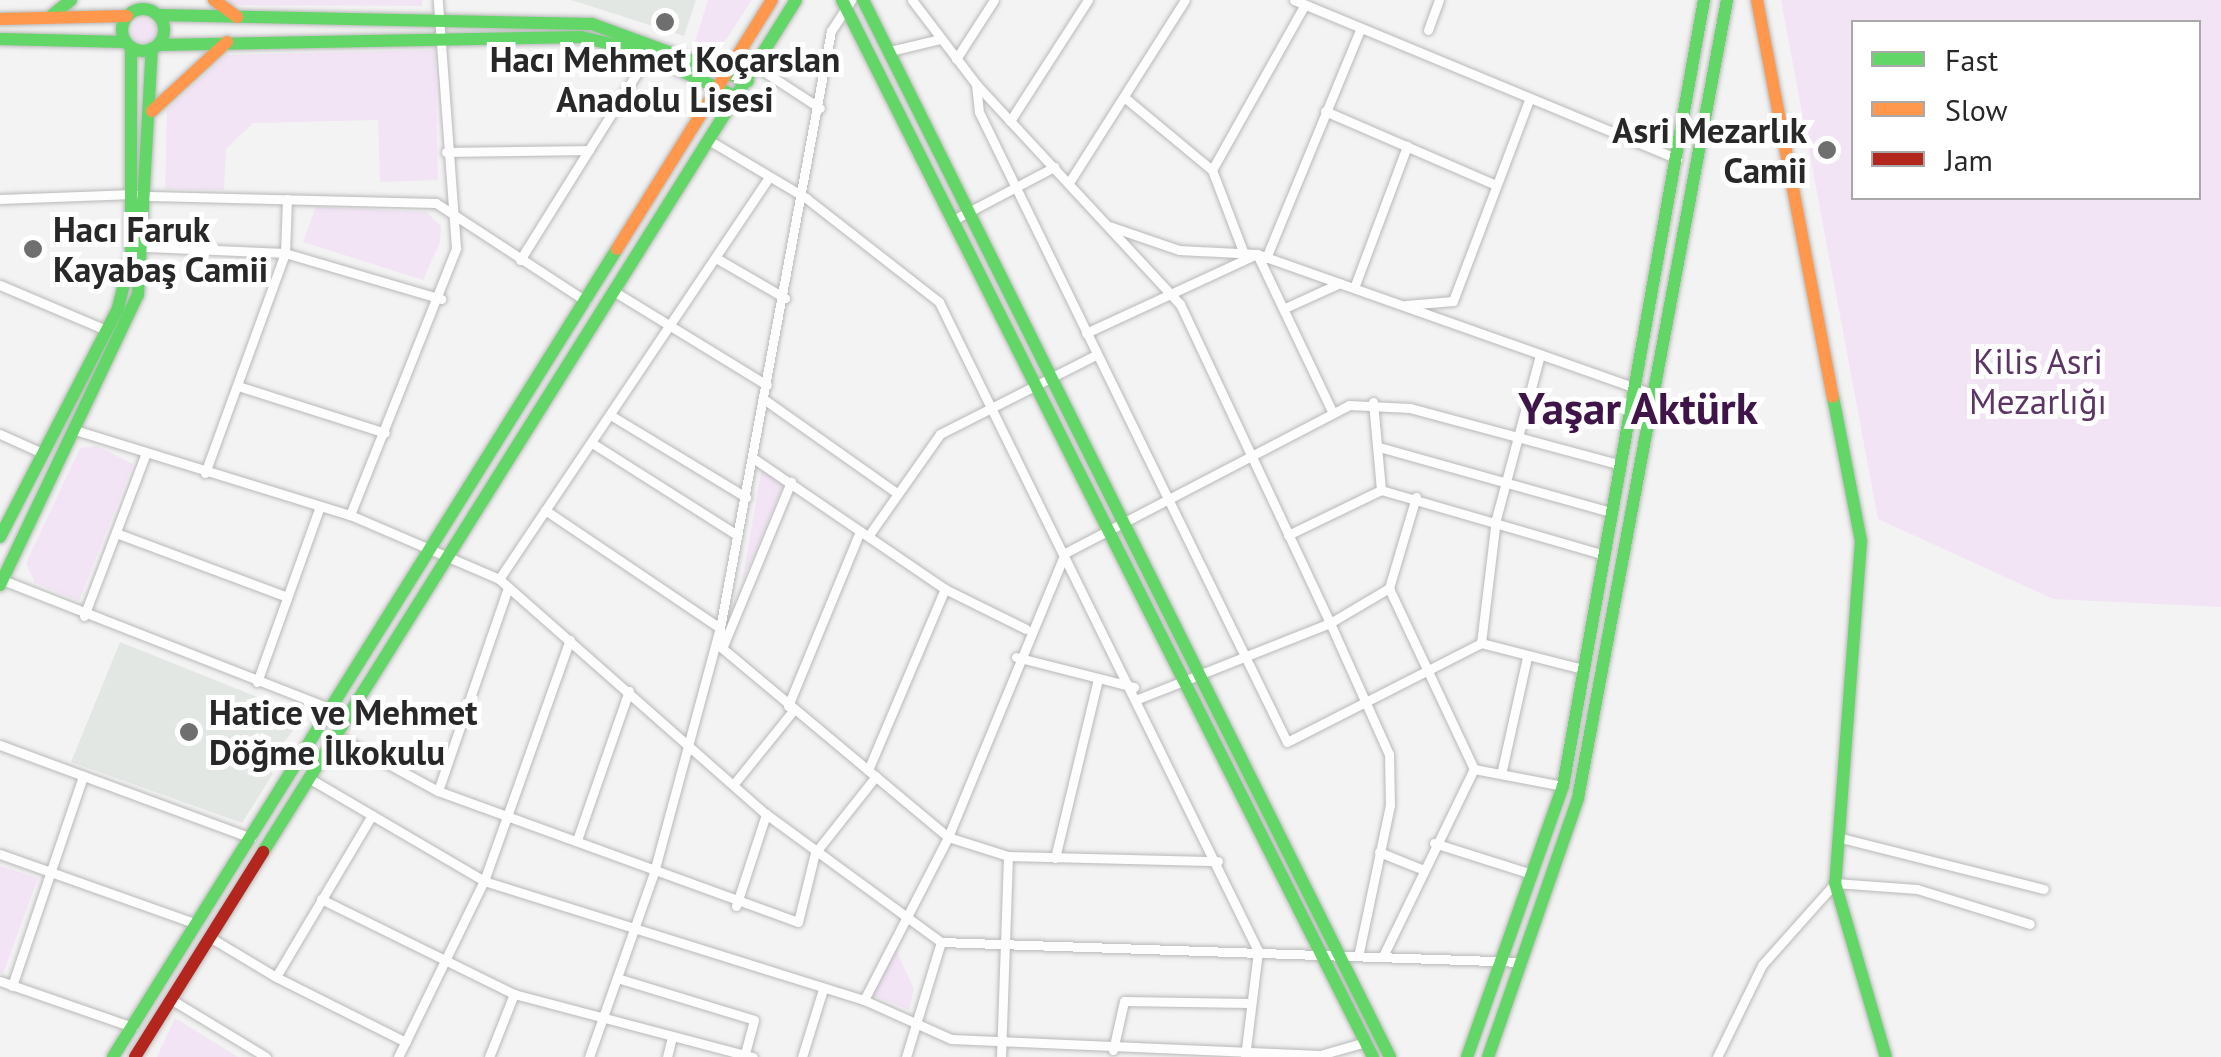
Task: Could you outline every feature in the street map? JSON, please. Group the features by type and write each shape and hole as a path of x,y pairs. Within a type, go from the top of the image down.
{"street":[{"path":"50,18 70,0"},
{"path":"214,0 239,19"},
{"path":"350,515 441,299 456,248 449,210 438,0"},
{"path":"114,1057 772,0"},
{"path":"138,1056 796,0"},
{"path":"863,0 890,50 961,215"},
{"path":"912,0 976,84 1173,295 1330,622 1389,754 1379,852 1359,952"},
{"path":"956,59 994,0"},
{"path":"1010,121 1088,0"},
{"path":"1070,181 1185,0"},
{"path":"1294,0 1528,103 1677,159"},
{"path":"1428,30 1439,0"},
{"path":"1466,1057 1562,786 1704,0"},
{"path":"1488,1057 1578,798 1727,0"},
{"path":"1757,0 1861,541 1842,838 1835,884 1886,1057"},
{"path":"588,1057 654,872 720,628 806,198 830,31 846,2"},
{"path":"846,2 961,215 1192,679 1374,1057"},
{"path":"1212,170 1304,6"},
{"path":"0,537 106,330 131,256 134,194 130,9"},
{"path":"0,19 154,9 239,19 592,24 748,80"},
{"path":"154,9 146,247 124,334 1,582 331,709"},
{"path":"1086,333 1262,256 1360,30"},
{"path":"0,40 155,46 581,37 648,55 737,97"},
{"path":"890,50 940,39"},
{"path":"152,111 227,42"},
{"path":"520,260 648,55"},
{"path":"756,67 820,108"},
{"path":"976,84 980,112 1287,742 1481,644 1583,669"},
{"path":"1124,98 1212,170 1242,251"},
{"path":"1403,306 1453,301 1494,184 1528,103"},
{"path":"1325,112 1494,184"},
{"path":"710,142 806,198 925,283 986,407 1135,687 1258,951 1248,1003 1245,1054"},
{"path":"1354,288 1406,146"},
{"path":"446,152 589,150"},
{"path":"961,215 1018,189 1054,166"},
{"path":"499,580 770,177"},
{"path":"1,203 134,194"},
{"path":"150,196 416,201 449,210 586,300"},
{"path":"205,474 285,253 287,199"},
{"path":"1104,224 1179,250 1242,251 1262,256 1652,394"},
{"path":"146,247 285,253 441,299"},
{"path":"1262,256 1333,413"},
{"path":"716,258 784,298"},
{"path":"1285,308 1340,284"},
{"path":"0,286 106,330"},
{"path":"615,292 768,385"},
{"path":"734,786 790,709 865,533 928,443 986,407 1096,355"},
{"path":"1481,644 1496,519 1540,355"},
{"path":"238,386 384,433"},
{"path":"766,400 894,491"},
{"path":"864,1000 948,836 1026,629 1065,553 1333,413 1373,402 1618,464"},
{"path":"1373,402 1381,490"},
{"path":"612,416 746,498"},
{"path":"75,430 433,544 499,580 766,814 904,921 941,942 1359,952 1522,962"},
{"path":"0,434 42,453"},
{"path":"592,443 736,535"},
{"path":"1379,448 1610,512"},
{"path":"84,616 146,453"},
{"path":"754,458 945,590 1026,629"},
{"path":"722,648 791,482"},
{"path":"1288,534 1381,490 1496,519 1605,555"},
{"path":"1416,497 1389,588 1474,770"},
{"path":"256,682 320,506"},
{"path":"545,510 720,628"},
{"path":"116,533 287,597"},
{"path":"438,791 508,588"},
{"path":"1138,700 1246,660 1330,622 1389,588"},
{"path":"337,736 438,791 577,840 736,906 798,922 814,852 872,773 945,590"},
{"path":"720,628 722,648 790,709 948,836 1008,856 1218,861"},
{"path":"398,1057 484,882 570,640"},
{"path":"1502,770 1527,656"},
{"path":"1016,657 1135,687"},
{"path":"1055,858 1098,678"},
{"path":"1192,679 1390,1057"},
{"path":"577,840 629,692"},
{"path":"0,745 251,838"},
{"path":"1474,770 1502,770 1562,786"},
{"path":"1384,954 1434,843 1474,770"},
{"path":"83,776 4,984 133,1027"},
{"path":"312,780 484,882 864,1000 915,1025 1003,1044 1133,1054 1320,1056 1366,1042"},
{"path":"736,906 766,814"},
{"path":"276,977 372,816"},
{"path":"1842,838 2044,889"},
{"path":"1434,843 1532,874"},
{"path":"1379,852 1424,870"},
{"path":"0,854 197,924"},
{"path":"1001,1057 1008,856"},
{"path":"1835,884 1917,889 2030,924"},
{"path":"1717,1057 1762,965 1835,884"},
{"path":"321,899 443,966 514,994 747,1056 754,1020 617,978"},
{"path":"211,938 276,977 406,1042"},
{"path":"906,1057 941,942"},
{"path":"802,1057 823,988"},
{"path":"489,1057 514,994"},
{"path":"172,1000 266,1057"},
{"path":"1113,1050 1124,1001 1248,1003"},
{"path":"667,1057 672,1037"}],"shaded area":[{"name":"Hacı Mehmet Koçarslan Anadolu Lisesi","path":"571,0 696,0 684,36"},
{"name":"Hatice ve Mehmet Döğme İlkokulu","path":"120,642 305,716 265,765 273,774 242,823 71,762"}],"green space":[{"path":"229,0 422,0 422,6 227,5"},
{"path":"708,0 752,0 717,53 694,45"},
{"name":"Kilis Asri Mezarlığı","path":"1781,0 2221,0 2221,607 2053,599 1878,519"},
{"path":"144,19 156,31 144,43 132,31"},
{"path":"435,50 438,180 380,182 378,120 253,123 226,149 224,190 165,189 167,110 226,55"},
{"path":"316,207 426,212 441,226 440,242 423,280 303,242"},
{"path":"97,446 133,464 79,601 35,583 26,563 80,448"},
{"path":"762,467 785,481 742,582"},
{"path":"0,866 38,878 3,974 0,973"},
{"path":"893,944 914,989 909,1010 872,995"},
{"path":"175,1018 238,1057 157,1057"}],"traffic: fast":[{"path":"50,17 71,0"},
{"path":"263,852 796,0"},
{"path":"842,0 1373,1057"},
{"path":"863,0 1390,1057"},
{"path":"1467,1057 1563,786 1704,0"},
{"path":"1488,1057 1578,798 1727,0"},
{"path":"143,9 158,15 164,30 158,45 143,51 128,45 122,30 128,15 143,9"},
{"path":"158,15 592,24 748,81"},
{"path":"158,45 581,37 637,50 737,97"},
{"path":"0,39 126,42"},
{"path":"0,537 118,308 131,256 131,47"},
{"path":"0,585 138,295 152,48"},
{"path":"113,1057 617,249"},
{"path":"1833,397 1861,541 1835,883 1886,1057"}],"traffic: slow":[{"path":"214,0 237,17"},
{"path":"617,249 772,0"},
{"path":"1757,0 1833,397"},
{"path":"0,19 127,16"},
{"path":"152,111 227,42"}],"traffic: jam":[{"path":"135,1057 263,852"}],"place":[{"name":"Hacı Mehmet Koçarslan Anadolu Lisesi","path":"665,22"},
{"name":"Asri Mezarlık Camii","path":"1827,150"},
{"name":"Hacı Faruk Kayabaş Camii","path":"33,249"},
{"name":"Hatice ve Mehmet Döğme İlkokulu","path":"189,732"}],"district":[{"name":"Yaşar Aktürk","path":"1638,408"}]}
